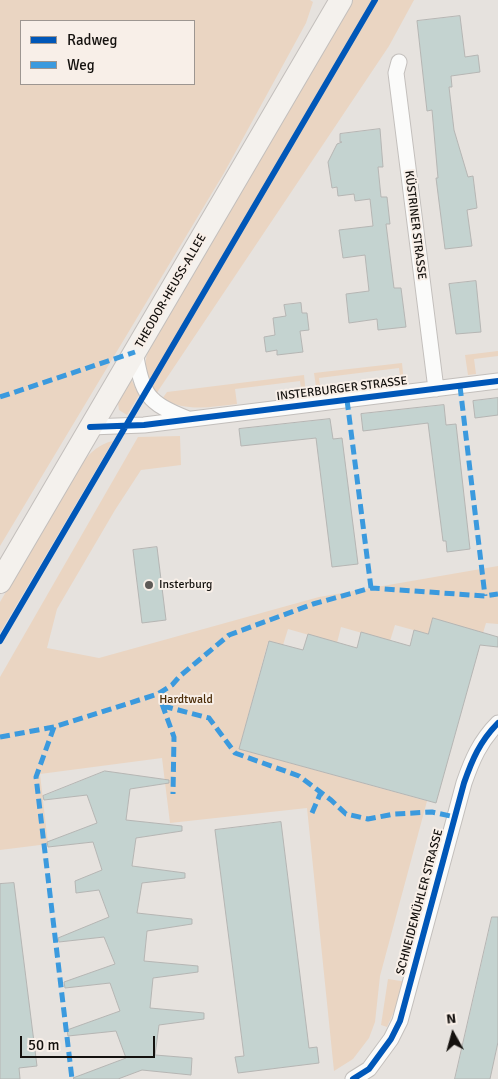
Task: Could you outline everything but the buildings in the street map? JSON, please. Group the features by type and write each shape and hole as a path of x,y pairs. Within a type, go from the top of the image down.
{"main road":[{"name":"THEODOR-HEUSS-ALLEE","path":"0,582 341,0"}],"street":[{"name":"KÜSTRINER STRASSE","path":"399,62 396,73 436,389"},
{"name":"INSTERBURGER STRASSE","path":"135,352 140,376 149,397 164,409 190,419"},
{"name":"INSTERBURGER STRASSE","path":"90,427 125,427 498,381"},
{"name":"SCHNEIDEMÜHLER STRASSE","path":"352,1079 369,1069 391,1039 400,1021 464,783 474,754 481,742 498,723"}],"green space":[{"path":"0,0 310,0 313,2 306,23 224,173 0,546"},
{"path":"353,0 414,0 389,46 156,394 149,384 146,373 148,351"},
{"path":"498,351 498,356 474,359 476,374 468,375 465,355"},
{"path":"402,363 404,383 401,383 399,368 319,378 321,394 317,394 314,373"},
{"path":"304,375 306,395 302,396 300,381 235,389 237,404 199,408 180,406 162,399 167,392"},
{"path":"131,379 139,395 127,415 119,410 118,403"},
{"name":"Hardtwald","path":"180,436 181,465 141,470 115,510 57,609 47,648 99,658 319,597 498,566 498,624 486,623 483,633 433,619 428,634 395,625 390,641 341,627 337,643 288,629 283,645 268,642 239,749 427,801 380,976 375,1022 369,1038 353,1059 334,1071 307,808 170,823 162,758 40,774 48,844 0,850 0,677 138,437"},
{"path":"113,441 0,633 0,602 82,463 96,449"},
{"path":"388,979 407,982 387,1027 381,1025"}],"marked path":[{"path":"0,397 135,352"},
{"path":"460,386 485,596"},
{"path":"347,400 371,588"},
{"path":"0,737 54,727 158,694 172,685 229,635 313,604 371,588 485,596 498,594"},
{"path":"162,704 174,737 173,794"},
{"path":"163,706 209,718 235,753 299,776 346,814 368,819 394,814 432,812 455,817"},
{"path":"54,727 36,777 72,1079"},
{"path":"312,813 321,792"}],"cycle path":[{"path":"0,641 375,0"},
{"path":"90,427 144,425 498,381"},
{"path":"353,1079 369,1069 391,1039 400,1021 464,783 477,751 498,723"}],"place":[{"name":"Insterburg","path":"149,585"}]}
